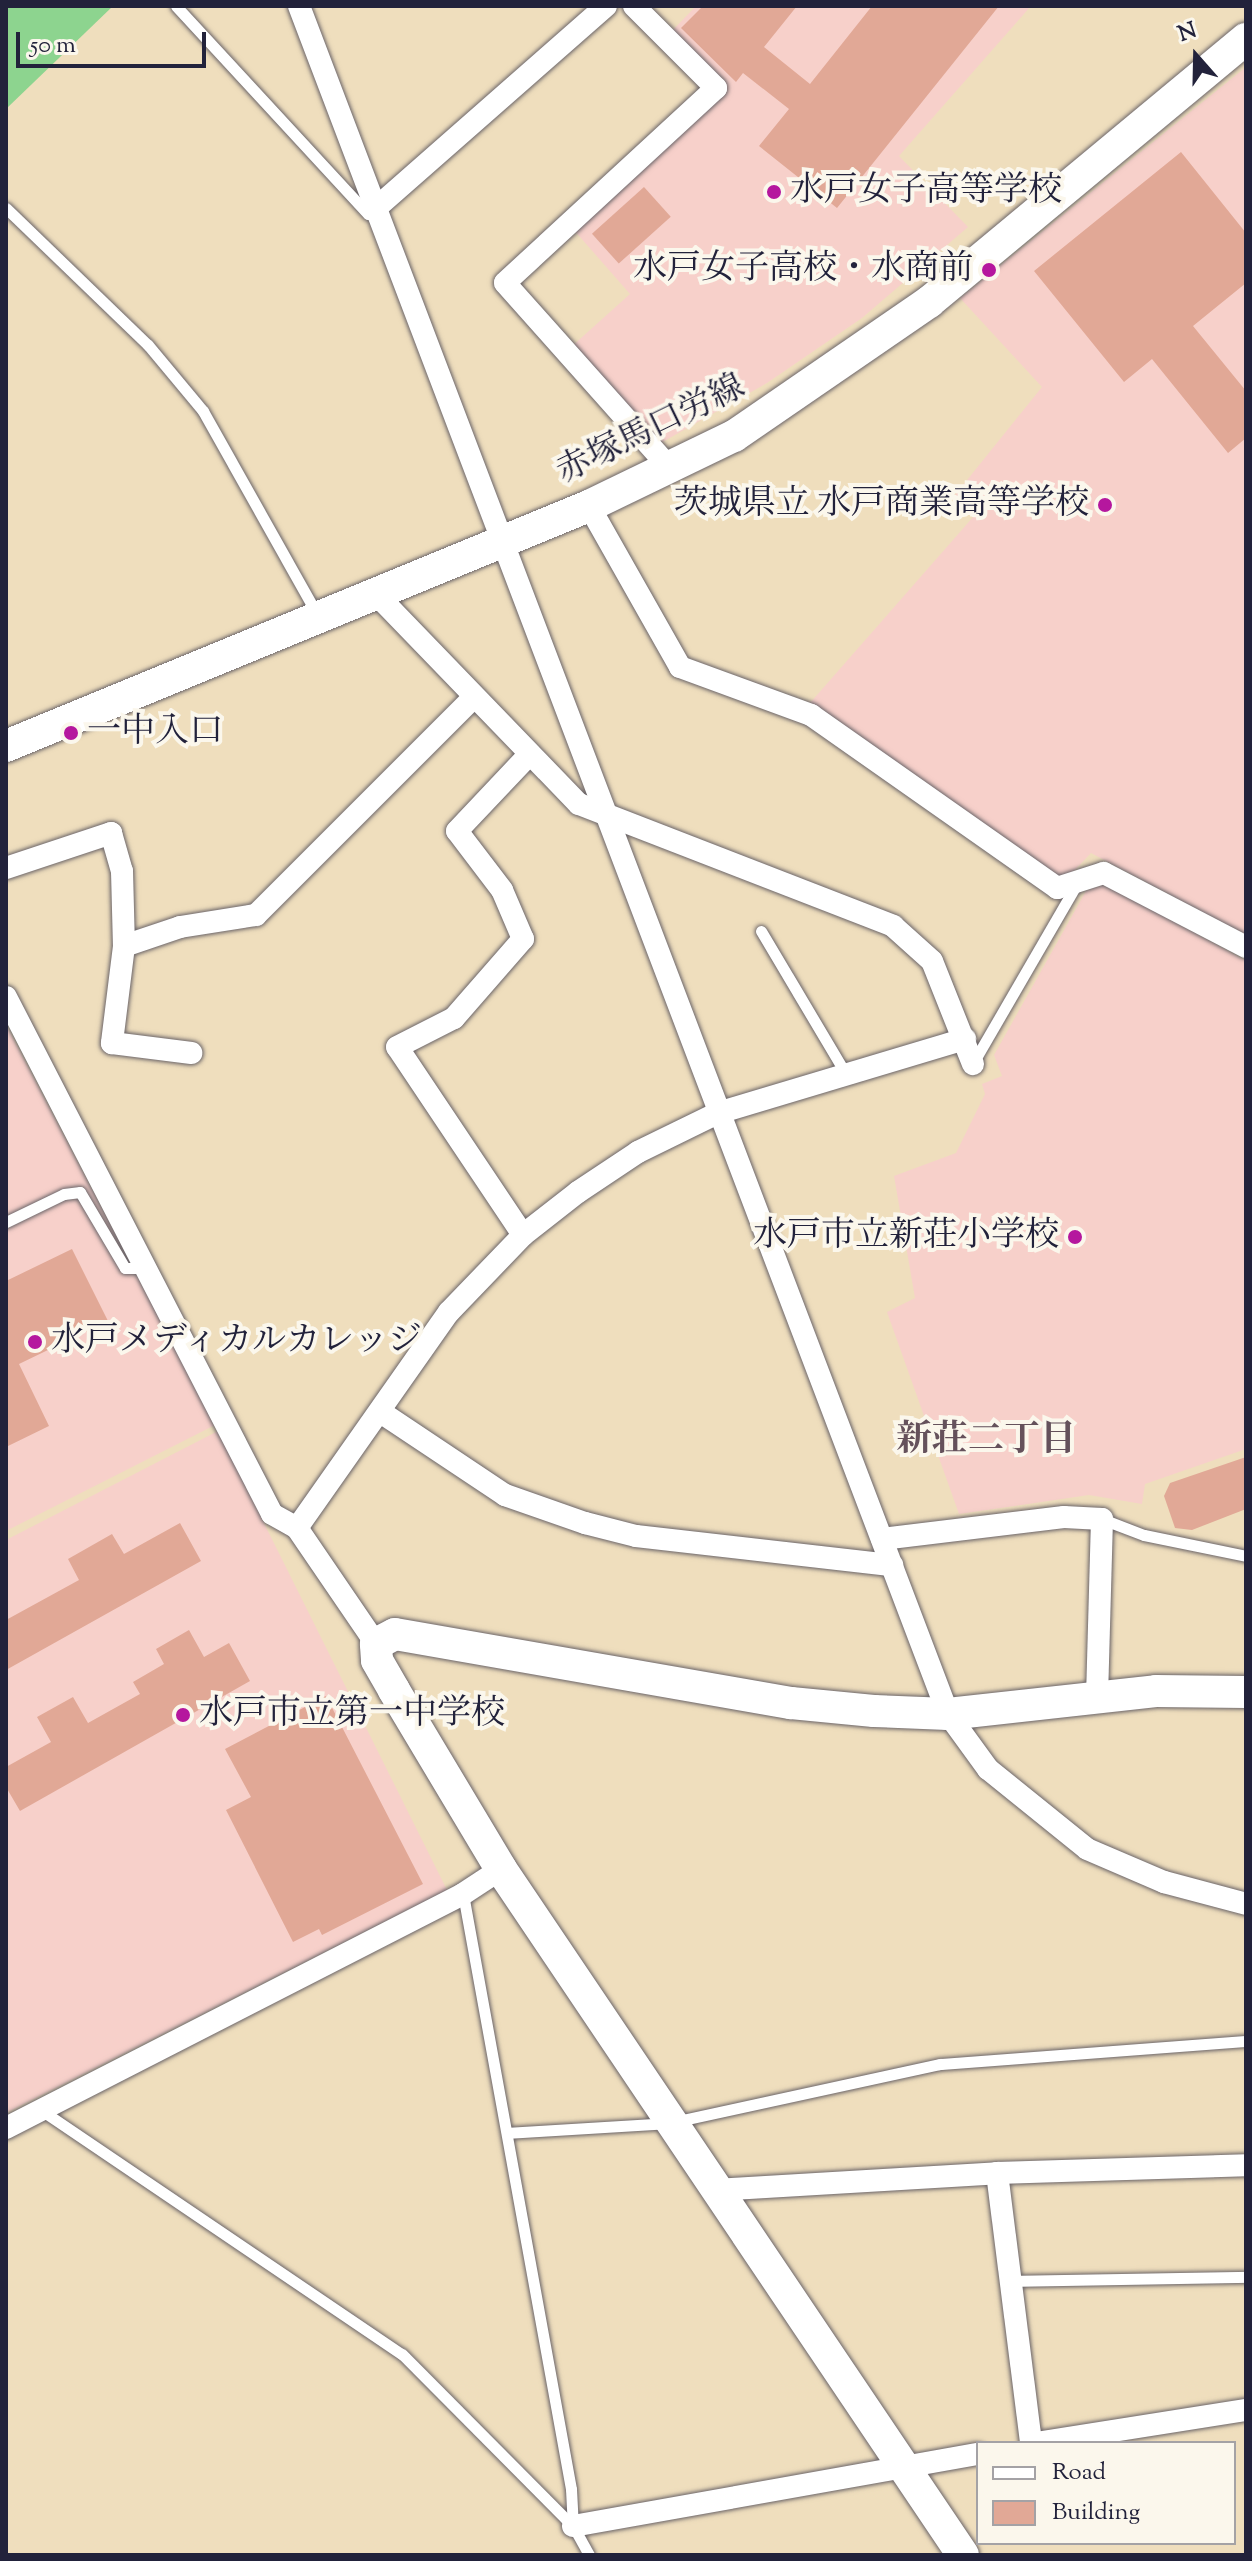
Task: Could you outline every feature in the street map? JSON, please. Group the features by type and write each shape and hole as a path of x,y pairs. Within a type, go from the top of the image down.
{"street":[{"path":"299,6 948,1714 988,1769 1087,1849 1164,1882 1246,1904"},
{"path":"376,208 606,6"},
{"path":"634,6 716,88 505,283 671,469"},
{"name":"赤塚馬口労線","path":"6,746 589,506 671,469 805,392 929,302 1246,39"},
{"path":"589,506 680,667 811,715 1057,888 1076,885 1104,873 1246,947"},
{"path":"376,594 472,699 579,804 893,926 932,961 973,1064"},
{"path":"124,946 180,927 256,915 472,699"},
{"path":"523,1235 397,1047 454,1018 523,939 502,890 457,831 528,756"},
{"path":"6,868 111,833 122,871 124,946 112,1043 191,1053"},
{"path":"6,997 272,1514 297,1528 376,1644 377,1660 501,1869 669,2123 963,2555"},
{"path":"297,1528 382,1413 449,1312 523,1235 638,1152 718,1113 965,1039"},
{"path":"382,1413 505,1495 585,1523 636,1536 892,1565"},
{"path":"882,1539 1064,1517 1102,1519 1097,1697"},
{"path":"376,1644 395,1634 791,1703 948,1714 1097,1697 1246,1692"},
{"path":"6,2128 463,1894 501,1869"},
{"path":"715,2190 997,2173 1246,2165"},
{"path":"997,2173 1034,2441"},
{"path":"1047,2441 1246,2410"},
{"path":"573,2526 976,2454"}],"lane":[{"path":"176,6 368,214 376,208"},
{"path":"6,208 148,345 203,411 319,618"},
{"path":"973,1064 1076,885"},
{"path":"761,931 846,1074"},
{"path":"6,1222 64,1194 80,1192 89,1199 125,1268 148,1268"},
{"path":"1102,1519 1144,1535 1246,1556"},
{"path":"463,1894 571,2489 573,2526"},
{"path":"507,2133 669,2123 940,2064 1246,2041"},
{"path":"41,2110 402,2354 573,2526 589,2555"},
{"path":"1011,2281 1246,2277"}],"shaded area":[{"name":"水戸女子高等学校","path":"696,6 1031,6 899,156 968,227 862,318 767,383 659,444 570,348 630,294 573,229 726,89 670,33"},
{"name":"茨城県立 水戸商業高等学校","path":"1246,67 1246,935 1091,853 1070,875 1053,878 810,703 974,516 955,495 1042,387 960,298"},
{"name":"水戸市立新荘小学校","path":"1105,884 1246,961 1246,1449 1145,1484 1142,1504 1089,1495 959,1514 887,1312 915,1298 894,1176 956,1153 985,1094 982,1084 1002,1076 994,1055 1086,891"},
{"path":"6,1025 215,1425 6,1531"},
{"name":"水戸市立第一中学校","path":"218,1431 447,1890 6,2113 6,1540"}],"green space":[{"path":"6,6 113,6 6,109"}],"building":[{"path":"703,6 797,6 764,47 810,84 872,6 999,6 837,208 759,146 789,109 743,73 736,82 681,28"},
{"path":"1181,152 1246,233 1246,283 1193,326 1246,391 1246,438 1228,453 1152,359 1124,382 1034,271"},
{"path":"644,187 671,217 619,264 592,234"},
{"name":"水戸メディカルカレッジ","path":"72,1249 108,1321 19,1364 49,1426 6,1447 6,1281"},
{"path":"1246,1457 1246,1509 1192,1530 1175,1528 1164,1496 1170,1483"},
{"path":"180,1523 201,1561 6,1670 6,1620 79,1580 68,1559 112,1534 124,1554"},
{"path":"189,1630 204,1657 229,1643 250,1681 20,1811 6,1787 6,1767 51,1742 37,1717 73,1697 88,1723 140,1694 133,1682 164,1664 156,1649"},
{"path":"326,1696 423,1884 322,1935 319,1929 293,1942 226,1810 251,1797 225,1749"}],"place":[{"name":"水戸女子高等学校","path":"774,192"},
{"name":"水戸女子高校・水商前","path":"989,270"},
{"name":"茨城県立 水戸商業高等学校","path":"1105,505"},
{"name":"一中入口","path":"71,733"},
{"name":"水戸市立新荘小学校","path":"1075,1237"},
{"name":"水戸メディカルカレッジ","path":"35,1342"},
{"name":"水戸市立第一中学校","path":"183,1715"}],"district":[{"name":"新荘二丁目","path":"986,1442"}]}
